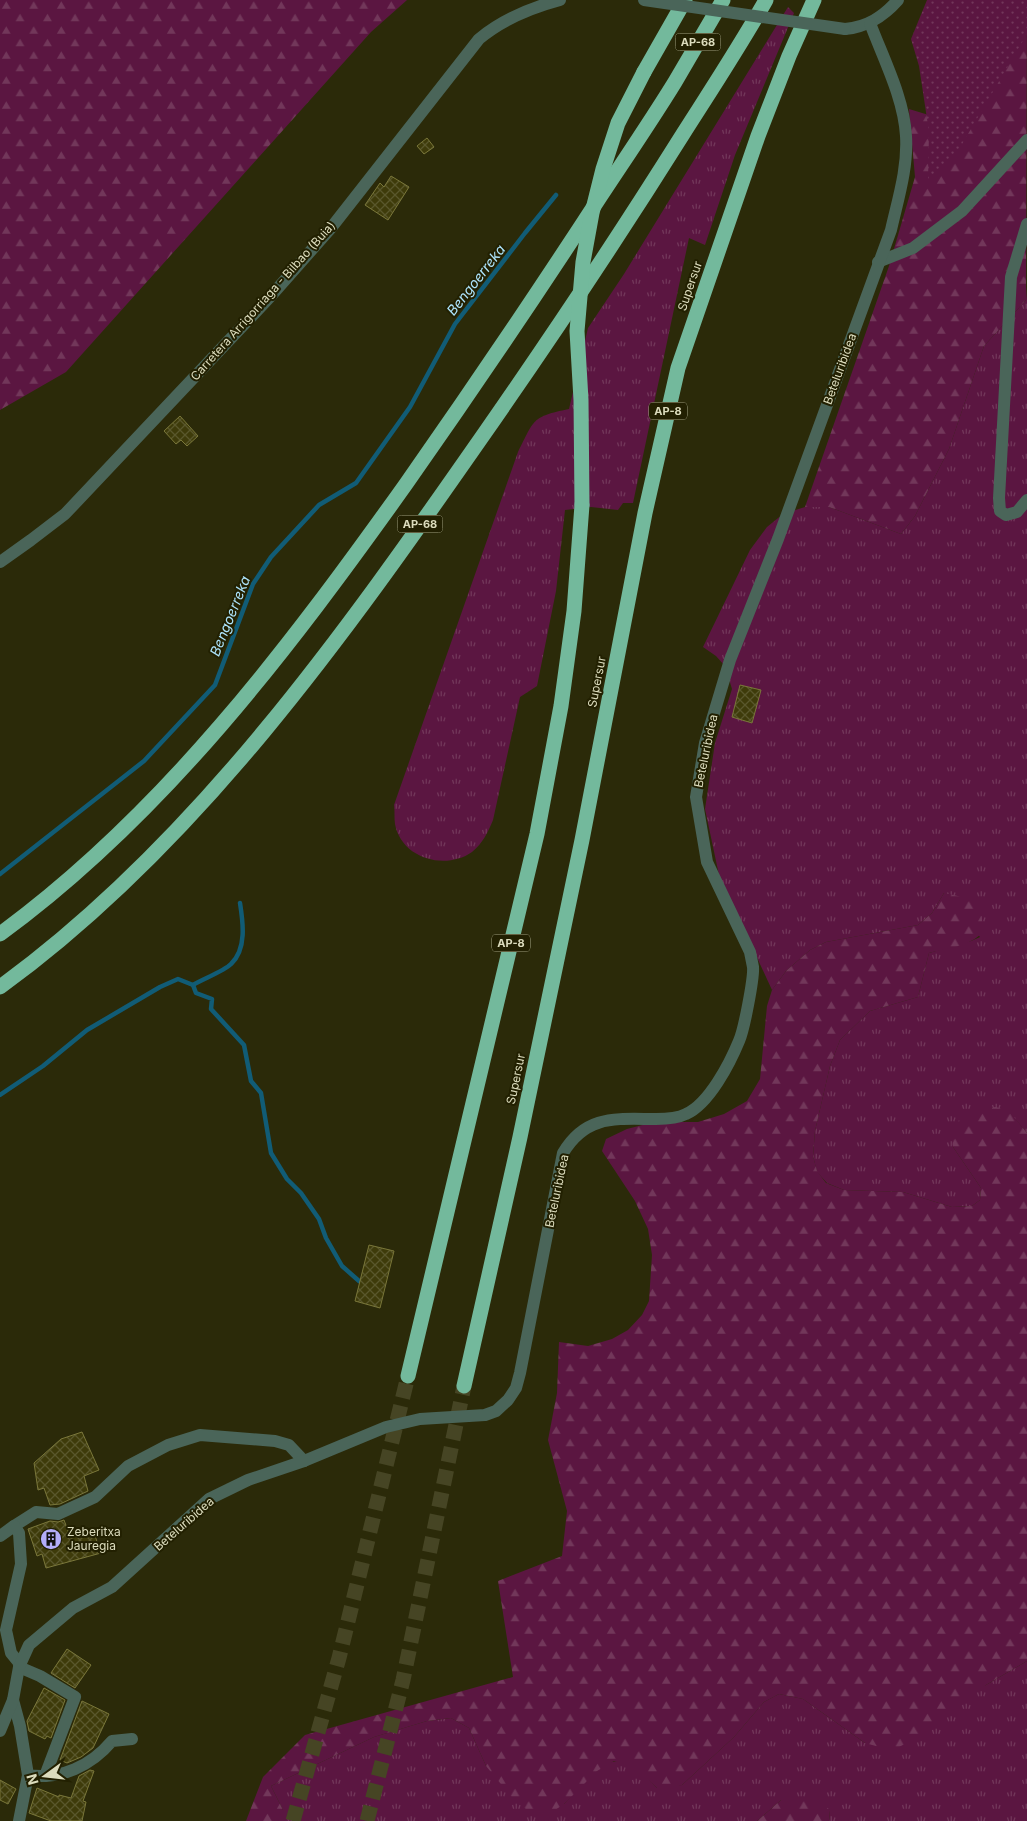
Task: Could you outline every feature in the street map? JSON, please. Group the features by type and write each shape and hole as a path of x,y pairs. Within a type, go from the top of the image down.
{"highway":[{"name":"AP-8","path":"408,1376 537,834 562,706 574,611 582,505 581,400 577,331 583,262 592,213 603,169 618,123 644,72 685,0"},
{"name":"AP-68","path":"0,934 70,878 180,772 226,720 319,603 521,318 674,84 723,0"},
{"name":"AP-68","path":"0,987 98,908 151,857 206,798 297,690 419,526 540,354 661,170 742,42 766,0"},
{"name":"Supersur","path":"464,1386 528,1098 582,840 645,513 678,368 758,136 789,56 814,0"}],"street":[{"name":"Carretera Arrigorriaga - Bilbao (Buia)","path":"0,562 65,514 270,296 331,228 479,39 498,24 528,6 560,0"},
{"path":"644,0 845,29 858,28 870,23 890,9 898,0"},
{"name":"Beteluribidea","path":"13,1700 20,1666 28,1645 73,1608 112,1587 209,1499 248,1480 304,1461 386,1427 420,1419 485,1415 496,1411 508,1400 516,1388 563,1153 571,1140 586,1128 609,1119 668,1118 686,1114 701,1103 719,1080 740,1040 753,968 750,952 707,862 696,797 705,743 730,660 778,539 891,230 902,182 906,156 906,135 901,106 870,23"},
{"path":"878,262 913,248 962,211 1027,140"},
{"path":"1027,224 1012,277 1003,411 1000,511 1006,515 1017,512 1027,500"},
{"path":"0,1536 36,1512 58,1514 95,1497 128,1466 168,1445 200,1435 275,1441 289,1445 304,1461"},
{"path":"14,1526 19,1533 21,1564 6,1630 11,1653 20,1666 74,1697 45,1776"},
{"path":"0,1731 13,1700"},
{"path":"13,1700 20,1726 28,1775 19,1821"},
{"path":"28,1775 45,1776 74,1771 102,1754 112,1741 132,1739"}],"green space":[{"path":"0,0 407,0 371,32 66,372 0,410"},
{"path":"927,0 1027,0 1027,34 955,156 928,180 929,132 919,66 911,39"},
{"path":"1027,0 1026,300 984,346 949,449 915,516 901,534 829,507 805,507 889,266 915,177 909,109 932,116"},
{"path":"788,7 794,13 735,155 705,245 689,238 633,503 623,503 618,510 591,507 565,510 556,591 537,686 520,697 493,820 482,841 472,852 461,858 449,860 426,858 415,853 399,836 395,824 394,805 518,452 536,421 547,414 569,409 588,328 624,274"},
{"path":"1027,287 1027,1133 1010,1113 953,1147 981,1188 980,1200 972,1206 952,1207 903,1192 844,1190 827,1183 817,1172 813,1156 815,1131 830,1066 840,1040 870,1011 918,997 929,953 980,937 944,893 932,913 918,925 826,942 810,950 786,971 772,990 719,875 705,809 715,743 732,689 725,666 716,656 703,647 750,550 767,527 783,514 805,507 829,507 901,534 915,516 949,449 984,346 1026,300"},
{"path":"944,893 968,899 976,905 985,929 980,935 967,943 929,953 918,997 870,1011 840,1040 830,1066 815,1131 813,1156 817,1171 826,1183 844,1190 903,1192 952,1207 972,1206 980,1200 981,1188 953,1147 951,1133 959,1120 978,1109 996,1107 1010,1112 1027,1133 1027,1661 986,1685 916,1738 899,1747 883,1748 865,1743 803,1699 779,1694 764,1702 734,1737 682,1785 665,1790 657,1788 631,1764 614,1761 597,1771 564,1804 549,1814 530,1812 515,1801 486,1766 469,1728 451,1718 427,1721 374,1737 271,1786 283,1810 283,1821 246,1821 263,1777 305,1735 513,1677 498,1581 562,1556 567,1511 548,1440 557,1393 559,1342 588,1346 612,1339 628,1330 642,1315 649,1301 652,1255 648,1229 635,1201 602,1151 606,1139 627,1129 654,1122 698,1122 724,1114 747,1101 760,1079 767,1006 772,990 786,971 810,950 826,942 918,925 932,913"},
{"path":"1027,1661 1027,1821 829,1821 830,1810 781,1800 757,1821 283,1821 283,1810 271,1786 374,1737 427,1721 451,1718 469,1728 486,1766 564,1804 593,1773 611,1762 631,1763 657,1788 682,1785 734,1737 764,1702 779,1694 803,1699 865,1743 986,1685"},
{"path":"805,1797 819,1801 830,1810 829,1821 757,1821 781,1800"}],"building":[{"path":"427,138 434,147 424,154 417,146"},
{"path":"391,176 409,187 388,220 365,205 380,183 384,187"},
{"path":"180,416 198,436 187,446 181,440 176,444 164,431"},
{"path":"740,685 761,690 752,723 732,717"},
{"path":"369,1245 394,1251 380,1308 355,1301"},
{"path":"82,1432 99,1470 84,1476 88,1491 60,1504 50,1505 44,1488 38,1490 34,1463 61,1439"},
{"path":"64,1520 70,1536 93,1530 101,1553 46,1568 42,1554 37,1556 28,1529 50,1521 58,1522"},
{"path":"67,1649 91,1665 75,1688 51,1673"},
{"path":"44,1688 65,1700 51,1738 47,1736 45,1739 29,1731 27,1721"},
{"path":"82,1701 109,1714 93,1748 81,1757 67,1763 60,1760"},
{"path":"90,1770 94,1771 83,1801 86,1802 82,1821 51,1821 29,1813 37,1788 59,1797 59,1795 71,1798 79,1776"},
{"path":"0,1780 16,1789 8,1804 0,1800"}],"waterway":[{"name":"Bengoerreka","path":"0,874 144,761 215,685 253,584 271,557 319,505 356,483 410,407 455,324 556,195"},
{"path":"0,1095 43,1066 87,1030 160,987 178,979 193,985 228,967 236,958 242,943 243,927 240,903"},
{"path":"193,985 196,993 212,999 211,1009 244,1045 251,1081 261,1093 271,1153 287,1179 301,1193 319,1219 326,1238 342,1266 359,1281"}],"tunnel":[{"path":"293,1821 339,1658 408,1376"},
{"path":"367,1821 403,1680 464,1386"}],"place":[{"name":"Zeberitxa Jauregia","path":"51,1539"}]}
